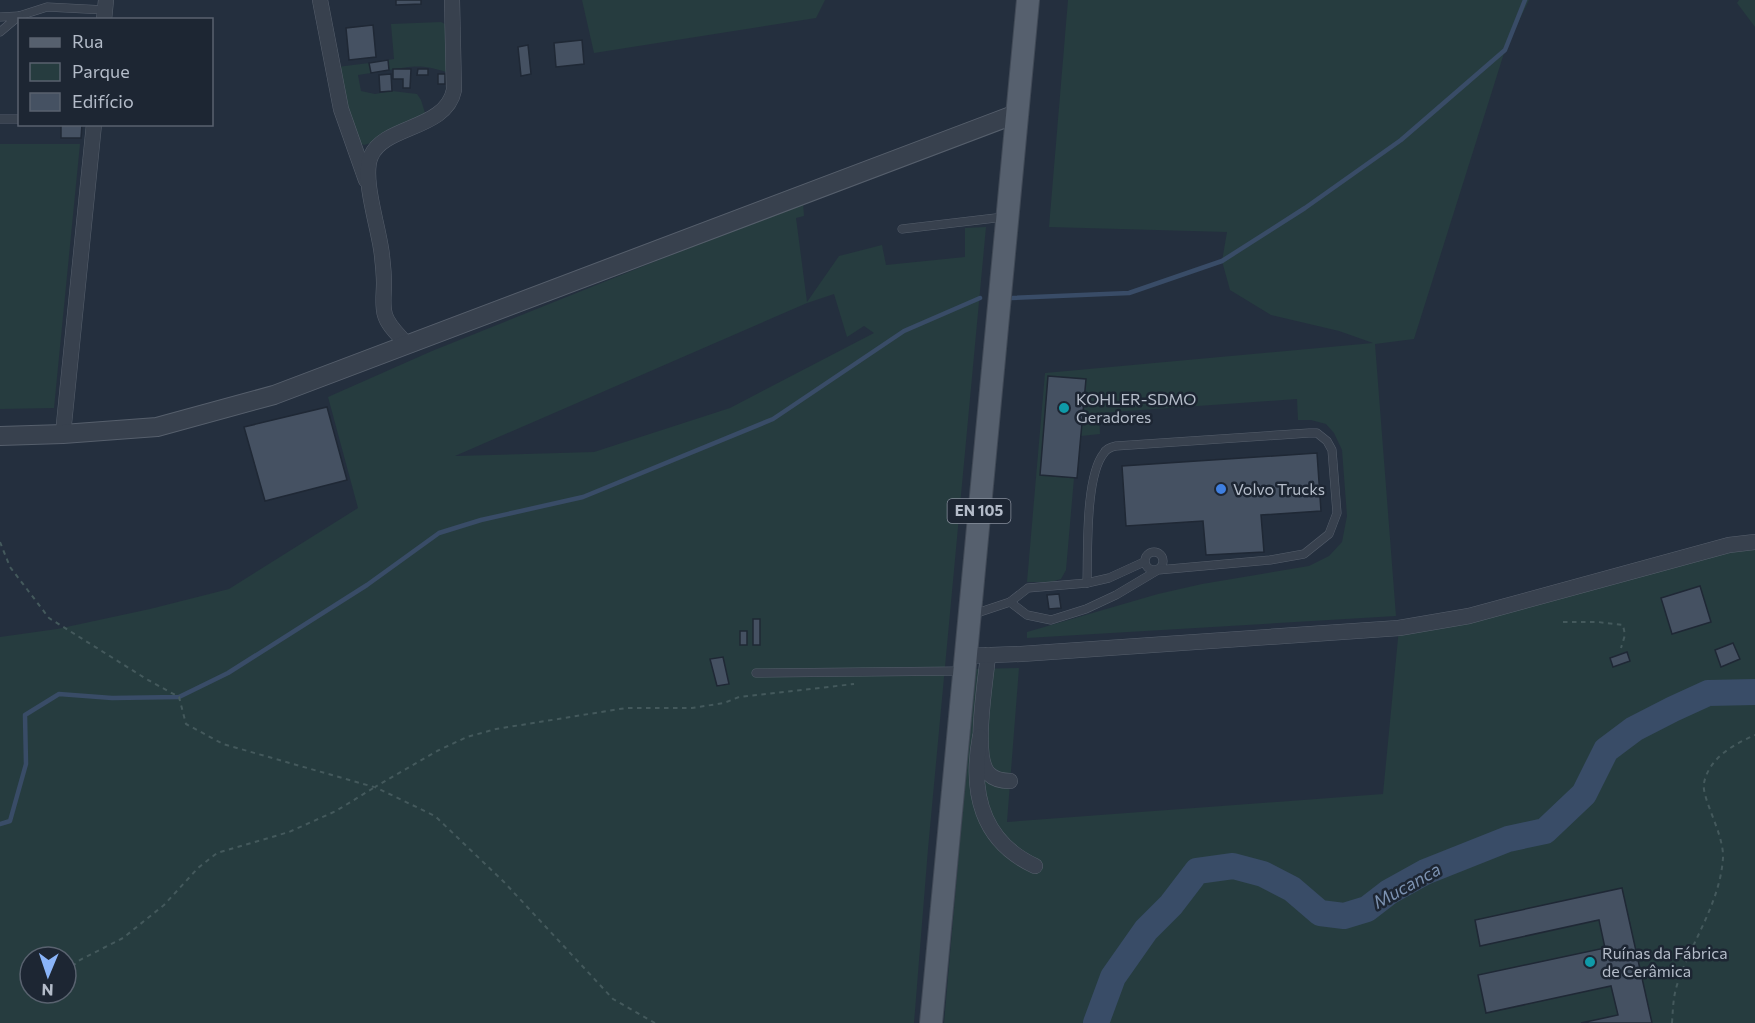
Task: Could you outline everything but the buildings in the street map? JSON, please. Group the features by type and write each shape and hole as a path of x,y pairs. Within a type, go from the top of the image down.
{"main road":[{"name":"EN 105","path":"931,1023 1028,0"}],"street":[{"path":"320,0 341,109 371,192"},
{"path":"407,345 386,317 383,302 382,251 368,171 371,156 380,144 433,117 448,106 452,99 454,90 452,0"},
{"path":"0,436 157,427 274,395 1016,114"},
{"path":"63,434 93,126"},
{"path":"964,664 988,656 1399,628 1469,616 1729,545 1755,542"},
{"path":"988,656 976,757 978,796 992,832 1019,859 1035,866"},
{"path":"980,737 981,758 988,773 1000,781 1010,781"}],"lane":[{"path":"0,17 19,16 47,7 105,10"},
{"path":"0,32 19,16"},
{"path":"0,119 18,119"},
{"path":"902,229 1006,217"},
{"path":"1087,583 1092,482 1105,450 1116,446 1309,433 1317,433 1327,441 1332,450 1337,513 1329,534 1304,554 1269,560 1158,570 1149,570 1144,562"},
{"path":"969,616 1010,602 1028,588 1087,583 1109,578 1144,562 1148,554 1154,552 1159,554 1163,562 1158,570 1116,595 1086,609 1051,620 1027,615 1010,602"},
{"path":"756,673 883,672 964,664"}],"path":[{"path":"0,542 10,567 49,618 148,681 178,697 186,724 223,744 375,787 435,816 504,882 613,999 655,1023"},
{"path":"1563,622 1623,625 1624,635 1621,648"},
{"path":"78,961 123,938 164,906 198,868 217,852 289,832 336,811 438,751 467,737 496,729 626,708 692,708 724,703 739,697 853,684 883,672"},
{"path":"1672,1023 1678,981 1717,890 1723,858 1719,829 1706,797 1704,784 1716,759 1740,741 1755,735"}],"green space":[{"path":"582,0 825,0 816,18 594,53"},
{"path":"1068,0 1529,0 1505,50 1414,339 1375,344 1396,616 1027,638 1027,632 1158,594 1202,584 1309,566 1329,556 1342,542 1347,516 1342,450 1334,433 1326,424 1311,420 1298,420 1297,399 1099,413 1100,434 1081,436 1085,379 1049,376 1040,475 1074,478 1066,570 1061,579 1051,582 1027,582 1045,373 1373,343 1339,331 1271,315 1230,290 1222,261 1227,232 1049,227"},
{"path":"1739,0 1755,0 1755,27 1737,3"},
{"path":"441,22 449,26 446,72 418,66 389,70 388,60 394,59 391,24"},
{"path":"369,63 371,73 358,75 361,91 375,94 392,91 417,94 425,113 388,130 371,143 364,145 357,143 337,67"},
{"path":"0,144 80,144 54,408 0,409"},
{"path":"803,202 804,216 796,218 807,302 839,256 882,245 886,265 965,257 965,228 986,227 914,1023 0,1023 0,637 57,629 229,589 358,508 328,397 432,351","holes":["834,294 847,337 864,326 874,333 730,408 594,452 455,456 807,303"]},
{"path":"1755,542 1755,1023 944,1023 975,669 1019,668 1007,822 1383,794 1399,628"}],"waterway":[{"path":"1011,298 1129,293 1222,261 1305,208 1401,140 1505,50 1525,0"},
{"path":"0,824 10,821 26,764 25,715 59,694 112,698 179,697 228,673 367,585 439,533 481,520 583,497 773,419 904,331 980,298"},
{"name":"Mucanca","path":"1096,1023 1113,977 1146,930 1171,905 1197,871 1233,866 1263,874 1292,889 1320,913 1344,916 1367,909 1389,892 1425,872 1508,839 1545,831 1584,794 1606,750 1634,729 1708,693 1755,692"}],"place":[{"name":"KOHLER-SDMO Geradores","path":"1064,408"},
{"name":"Volvo Trucks","path":"1221,489"},
{"name":"Ruínas da Fábrica de Cerâmica","path":"1590,962"}]}
